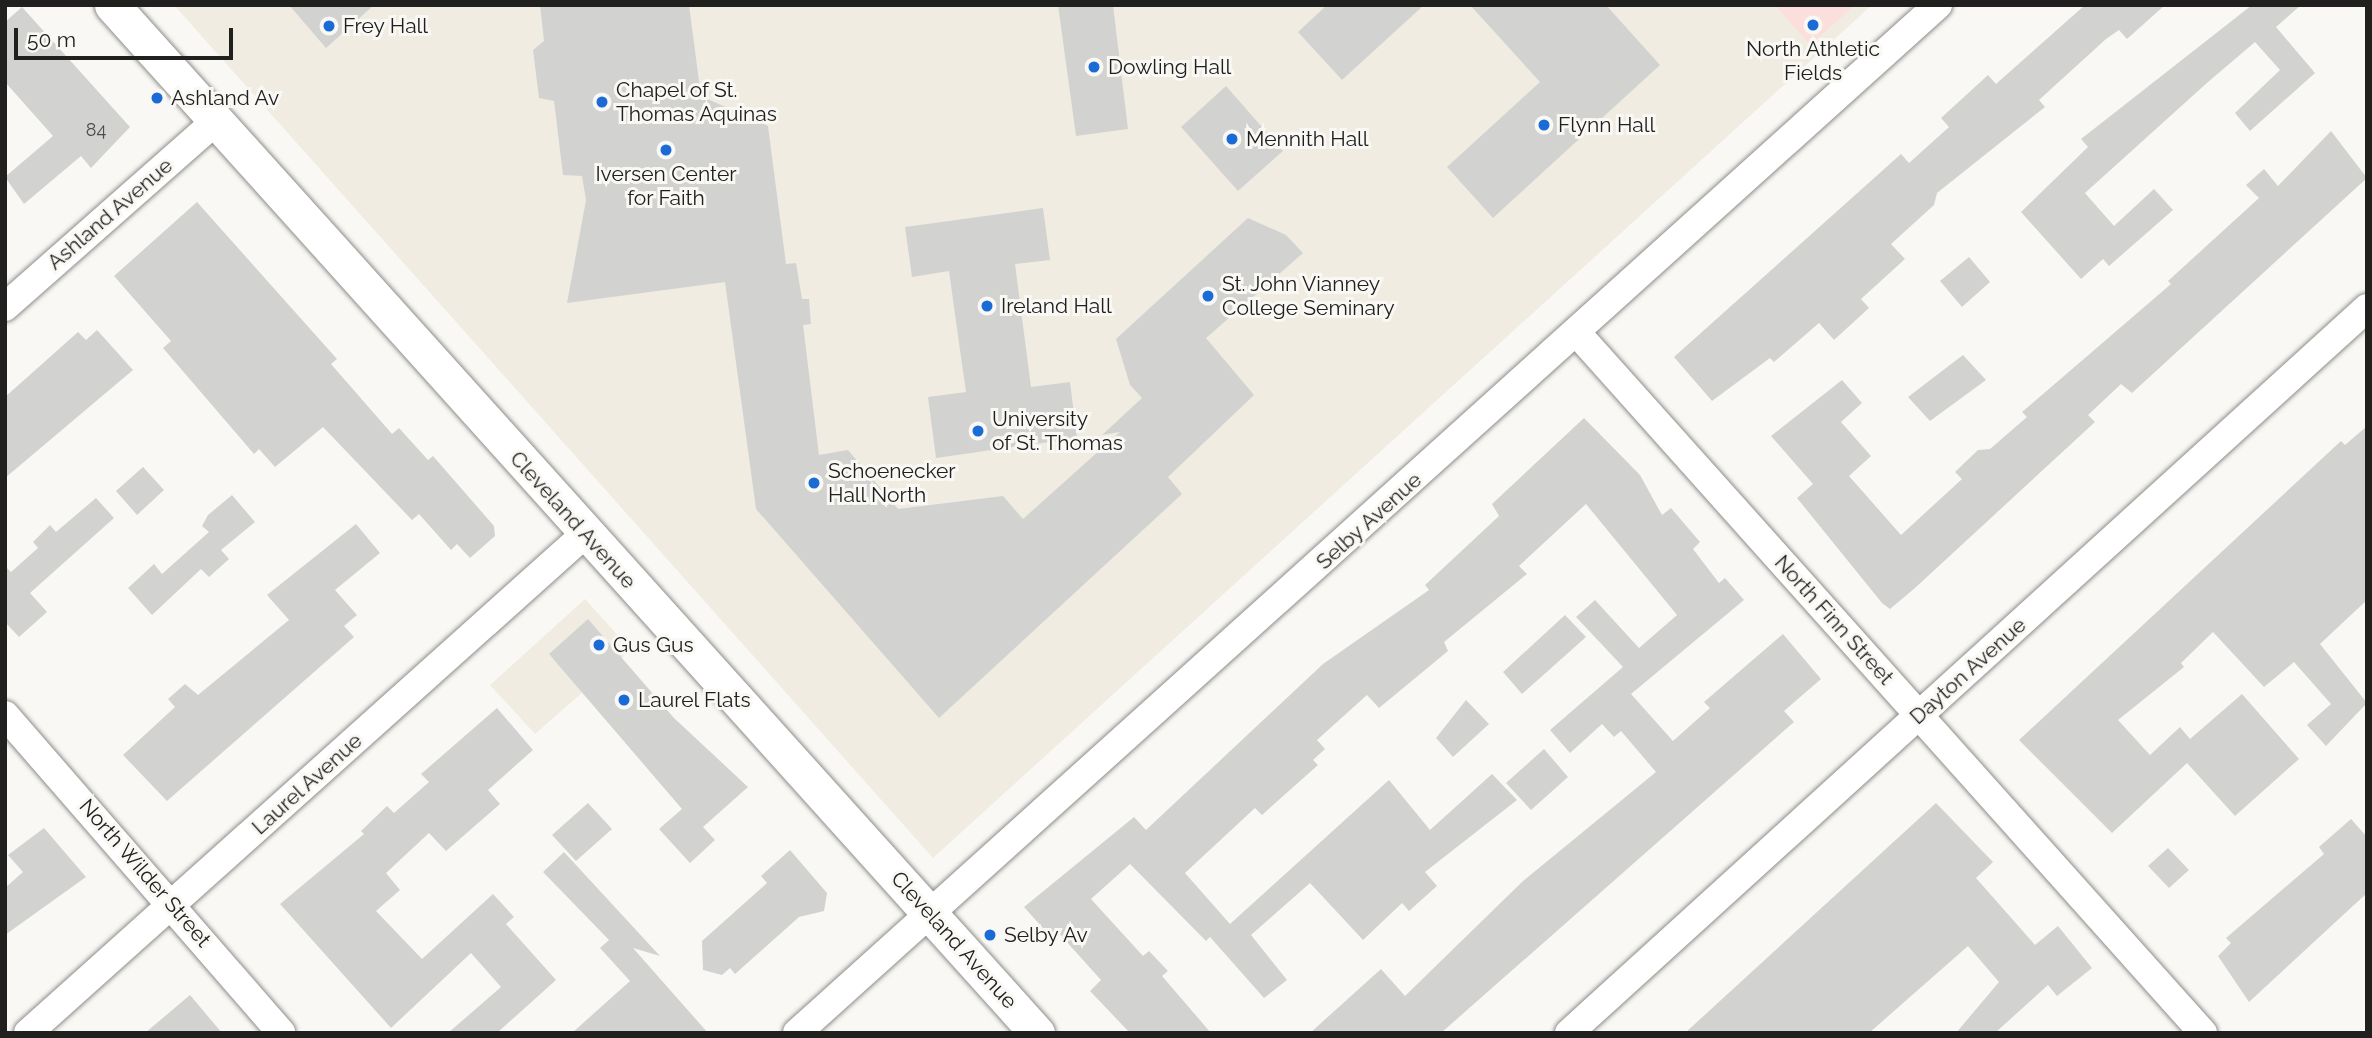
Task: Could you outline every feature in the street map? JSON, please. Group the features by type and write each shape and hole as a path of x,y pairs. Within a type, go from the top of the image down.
{"street":[{"name":"Cleveland Avenue","path":"112,5 585,534 1037,1033"},
{"name":"Selby Avenue","path":"797,1033 1938,5"},
{"name":"Ashland Avenue","path":"5,307 215,122"},
{"name":"Dayton Avenue","path":"1569,1033 2367,308"},
{"name":"North Finn Street","path":"1577,333 2203,1033"},
{"name":"Laurel Avenue","path":"28,1033 585,534"},
{"name":"North Wilder Street","path":"5,715 173,904 281,1033"}],"shaded area":[{"name":"University of St. Thomas","path":"174,5 1872,5 933,858"},
{"name":"North Athletic Fields","path":"1775,5 1855,5 1810,45"},
{"path":"585,599 631,650 535,734 490,685"}],"building":[{"name":"Frey Hall","path":"289,5 374,5 326,48"},
{"path":"540,5 689,5 701,96 768,126 786,264 796,263 802,299 809,299 811,324 803,325 819,455 848,450 898,509 1003,496 1023,519 1120,432 1102,435 1142,398 1130,385 1116,339 1248,218 1286,235 1303,253 1206,338 1254,395 1168,477 1182,494 939,718 756,509 725,282 567,303 586,200 582,176 563,175 554,101 539,98 533,50 544,41"},
{"name":"Dowling Hall","path":"1058,5 1113,5 1128,129 1076,136"},
{"path":"1327,5 1424,5 1342,80 1298,32"},
{"name":"Flynn Hall","path":"1470,5 1606,5 1660,65 1493,218 1447,167 1540,82"},
{"path":"2085,5 2165,5 2127,39 2119,30 2106,39 2039,100 2045,107 1937,193 1934,205 1891,244 1905,259 1861,299 1869,308 1834,340 1819,323 1774,362 1770,358 1712,401 1674,357 1901,154 1909,163 1949,127 1941,118 1988,75 1996,84"},
{"path":"2252,5 2301,5 2276,27 2315,73 2250,131 2235,113 2280,70 2255,42 2208,82 2085,193 2114,226 2154,189 2173,210 2109,266 2103,259 2081,279 2021,212 2088,147 2081,139"},
{"path":"22,7 130,127 91,168 81,156 24,204 5,177 53,136 5,82 5,22"},
{"name":"Mennith Hall","path":"1226,86 1283,151 1238,191 1181,127"},
{"path":"2331,131 2367,178 2132,393 2121,384 2088,415 2095,422 1915,588 1890,609 1882,603 1797,498 1813,484 1771,436 1842,380 1862,403 1841,422 1871,456 1849,476 1901,535 1962,479 1955,472 1978,450 1990,449 2027,417 2022,412 2171,284 2168,281 2259,198 2246,185 2264,169 2278,186"},
{"path":"197,202 337,359 331,364 392,434 399,428 428,460 433,456 494,526 495,536 470,558 457,544 451,550 419,514 412,520 323,427 275,467 259,449 254,454 163,348 171,341 114,276"},
{"name":"Ireland Hall","path":"1043,208 1050,260 1015,264 1031,387 1070,382 1077,438 936,458 928,397 966,392 949,271 912,277 905,227"},
{"path":"1969,257 1990,282 1962,307 1940,281"},
{"path":"97,330 133,370 5,478 5,397 78,332 86,340"},
{"path":"1963,355 1986,380 1930,421 1908,397"},
{"path":"1584,418 1640,475 1662,515 1671,508 1700,542 1693,549 1719,583 1725,578 1744,600 1631,694 1673,741 1710,708 1704,702 1783,634 1821,679 1784,711 1794,722 1441,1033 1310,1033 1381,969 1405,996 1522,882 1656,772 1621,731 1614,737 1602,724 1570,753 1550,730 1623,667 1576,617 1595,600 1639,648 1677,615 1586,504 1519,566 1527,574 1444,642 1448,651 1379,708 1367,695 1317,740 1325,749 1313,760 1318,765 1262,815 1255,808 1185,873 1230,924 1389,780 1430,830 1492,774 1517,800 1425,872 1437,886 1409,911 1402,903 1363,940 1310,883 1251,935 1287,980 1264,998 1210,937 1206,941 1130,864 1091,899 1143,956 1149,951 1168,971 1162,976 1211,1033 1130,1033 1090,991 1101,980 1056,930 1050,936 1024,907 1134,817 1146,830 1323,664 1429,590 1425,585 1499,516 1492,504"},
{"path":"2367,426 2367,600 2320,644 2367,703 2326,746 2307,725 2331,704 2294,662 2264,687 2213,632 2181,663 2184,667 2118,720 2150,755 2180,727 2190,739 2242,694 2299,759 2235,816 2187,763 2112,833 2019,740 2341,441 2345,445"},
{"path":"143,467 164,490 137,515 116,491"},
{"path":"232,495 255,522 221,550 229,559 209,577 201,569 152,615 128,588 154,564 162,574 209,532 202,526 208,515"},
{"path":"96,498 114,518 30,593 47,612 19,637 5,622 5,566 11,572 38,548 33,542 50,525 56,532"},
{"path":"356,524 380,553 335,590 357,615 344,626 354,637 167,801 123,755 175,707 168,699 185,684 198,695 289,620 267,595"},
{"path":"1565,615 1586,637 1522,694 1503,672"},
{"name":"Laurel Flats","path":"588,619 674,718 748,787 703,827 715,840 690,863 659,829 682,809 549,654"},
{"path":"1466,700 1489,724 1453,757 1436,738"},
{"path":"497,708 533,750 488,790 500,804 446,851 429,833 386,873 400,890 376,911 422,959 493,894 514,917 506,924 556,980 497,1033 448,1033 501,987 471,953 391,1028 280,904 364,834 361,831 387,806 394,813 429,782 421,774"},
{"path":"1544,749 1568,777 1531,810 1506,783"},
{"path":"588,803 612,829 576,861 552,835"},
{"path":"1936,803 1993,862 1976,878 2035,945 2058,926 2092,968 2057,996 2048,985 1995,1033 1956,1033 1999,982 1968,946 1869,1033 1685,1033"},
{"path":"2351,819 2367,837 2367,893 2249,1002 2218,956 2231,943 2226,938 2324,854 2319,847"},
{"path":"44,828 86,877 5,935 5,888 23,872 8,855"},
{"path":"2168,848 2189,870 2169,888 2148,866"},
{"path":"790,850 827,893 824,911 799,917 735,974 730,968 722,975 703,970 702,941 767,883 761,876"},
{"path":"564,852 660,956 633,948 708,1033 572,1033 630,981 600,948 609,940 543,872"},
{"path":"190,995 222,1033 145,1033"}],"place":[{"name":"North Athletic Fields","path":"1813,25"},
{"name":"Frey Hall","path":"329,26"},
{"name":"Dowling Hall","path":"1094,67"},
{"name":"Ashland Av","path":"157,98"},
{"name":"Chapel of St. Thomas Aquinas","path":"602,102"},
{"name":"Flynn Hall","path":"1544,125"},
{"name":"Mennith Hall","path":"1232,139"},
{"name":"Iversen Center for Faith","path":"666,150"},
{"name":"St. John Vianney College Seminary","path":"1208,296"},
{"name":"Ireland Hall","path":"987,306"},
{"name":"University of St. Thomas","path":"978,431"},
{"name":"Schoenecker Hall North","path":"814,483"},
{"name":"Gus Gus","path":"599,645"},
{"name":"Laurel Flats","path":"624,700"},
{"name":"Selby Av","path":"990,935"}]}
